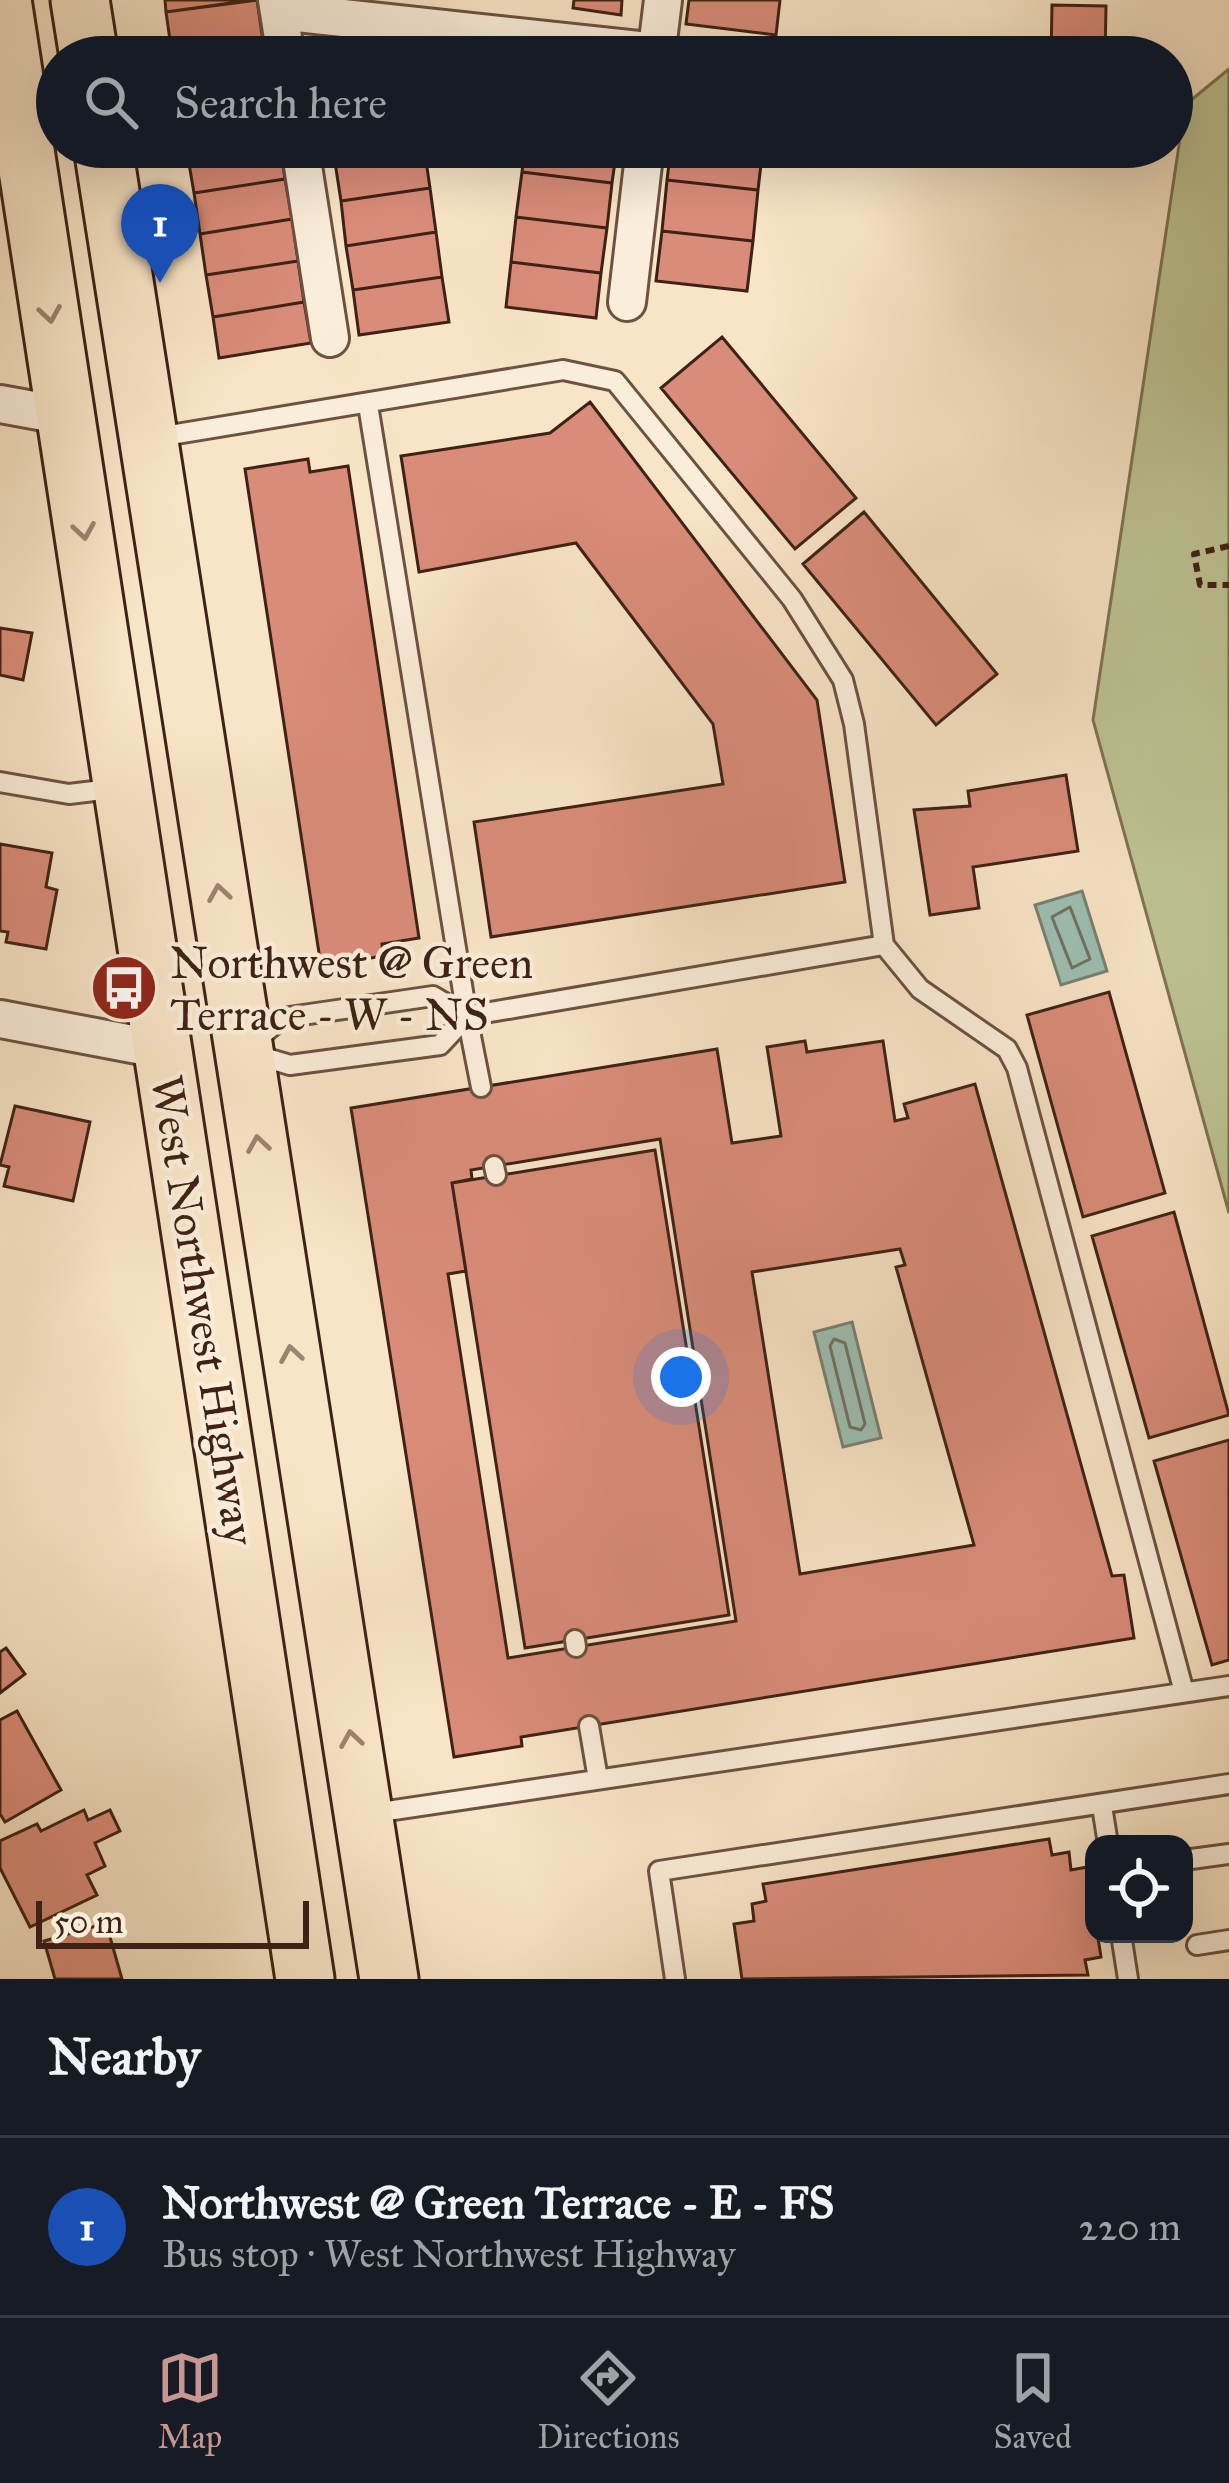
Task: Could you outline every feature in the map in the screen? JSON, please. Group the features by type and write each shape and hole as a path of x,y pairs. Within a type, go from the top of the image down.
{"main road":[{"name":"West Northwest Highway","path":"2,0 305,1979"},
{"path":"80,0 86,36"},
{"name":"West Northwest Highway","path":"106,168 389,1979"},
{"path":"66,416 146,422"},
{"path":"164,1050 243,1051"},
{"path":"282,1823 363,1815"}],"street":[{"path":"659,36 663,0"},
{"path":"283,36 278,6 510,36"},
{"path":"303,168 330,338"},
{"path":"627,302 643,168"},
{"path":"0,404 66,416"},
{"path":"0,1019 164,1050"}],"lane":[{"path":"146,422 368,405 562,370 615,381 792,598 843,680 854,724 884,945 920,989 1007,1049 1017,1068 1184,1692"},
{"path":"368,405 481,1087"},
{"path":"0,782 69,794 124,788"},
{"path":"243,1051 290,1065 440,1045 467,1016 884,945"},
{"path":"243,1051 282,1018 434,996 467,1016"},
{"path":"363,1815 1229,1685"},
{"path":"589,1726 598,1779"},
{"path":"675,1979 659,1871 1229,1784"},
{"path":"1102,1806 1107,1835"},
{"path":"1193,1859 1229,1854"},
{"path":"1197,1945 1229,1940"},
{"path":"1122,1943 1128,1979"}],"path":[{"path":"1229,546 1194,554 1200,585 1229,585"}],"green space":[{"path":"1229,69 1229,1213 1093,720 1176,168 1193,168 1193,98"}],"water":[{"path":"1082,891 1107,971 1061,985 1035,905"},
{"path":"852,1322 881,1438 843,1447 814,1332"}],"building":[{"path":"165,0 252,0 166,12"},
{"path":"257,0 262,36 169,36 166,12"},
{"path":"574,0 622,0 621,15 573,8"},
{"path":"689,0 780,0 776,35 686,24"},
{"path":"1052,5 1106,6 1105,36 1051,36"},
{"path":"190,168 283,168 285,179 194,193"},
{"path":"336,168 427,168 430,188 341,201"},
{"path":"522,168 614,168 612,183 522,172"},
{"path":"668,168 761,168 758,190 667,180"},
{"path":"522,172 612,183 607,228 516,217"},
{"path":"285,179 292,219 200,234 194,193"},
{"path":"667,180 758,190 753,241 662,231"},
{"path":"430,188 436,232 346,246 341,201"},
{"path":"516,217 607,228 601,273 511,262"},
{"path":"292,219 298,261 206,275 200,234"},
{"path":"662,231 753,241 747,291 656,281"},
{"path":"436,232 442,277 353,290 346,246"},
{"path":"298,261 304,302 213,317 206,275"},
{"path":"511,262 601,273 596,318 506,307"},
{"path":"442,277 449,322 359,335 353,290"},
{"path":"304,302 311,343 219,358 213,317"},
{"path":"722,337 856,498 795,549 661,388"},
{"path":"590,402 817,700 845,882 491,937 474,822 723,784 713,724 576,543 419,572 401,456 550,433"},
{"path":"308,459 310,472 348,466 419,938 382,944 383,956 321,966 245,469"},
{"path":"864,512 997,674 936,725 803,564"},
{"path":"0,628 32,633 23,680 0,675"},
{"path":"1066,775 1078,851 973,867 979,908 930,915 914,810 970,806 968,791"},
{"path":"0,844 52,853 46,887 57,890 46,949 6,942 8,932 0,931"},
{"path":"1109,992 1165,1193 1083,1217 1027,1015"},
{"path":"805,1041 807,1052 883,1041 895,1121 908,1118 904,1104 975,1084 1112,1576 1124,1575 1134,1638 521,1737 522,1746 454,1757 351,1108 717,1049 732,1143 781,1136 767,1047","holes":["660,1139 736,1621 508,1658 448,1274 466,1271 452,1183 472,1179 471,1170","900,1249 905,1265 896,1267 974,1545 800,1574 752,1272"]},
{"path":"15,1106 90,1122 73,1201 4,1186 9,1167 0,1165"},
{"path":"655,1150 729,1615 525,1648 452,1183"},
{"path":"1174,1212 1229,1415 1149,1438 1092,1236"},
{"path":"1229,1440 1229,1660 1212,1665 1154,1461"},
{"path":"6,1648 25,1674 0,1693 0,1652"},
{"path":"17,1711 61,1790 5,1822 0,1814 0,1720"},
{"path":"84,1810 88,1820 110,1810 120,1831 95,1843 105,1866 87,1875 97,1895 30,1927 0,1868 0,1841 37,1824 41,1831"},
{"path":"1049,1839 1052,1855 1069,1852 1071,1870 1085,1867 1085,1943 1099,1943 1101,1957 1085,1960 1088,1975 742,1979 734,1924 754,1921 752,1904 766,1901 763,1884"},
{"path":"106,1923 122,1979 55,1979 44,1941"}],"place":[{"name":"Northwest @ Green Terrace - E - FS","path":"160,283"},
{"name":"Northwest @ Green Terrace - W - NS","path":"124,988"}]}
